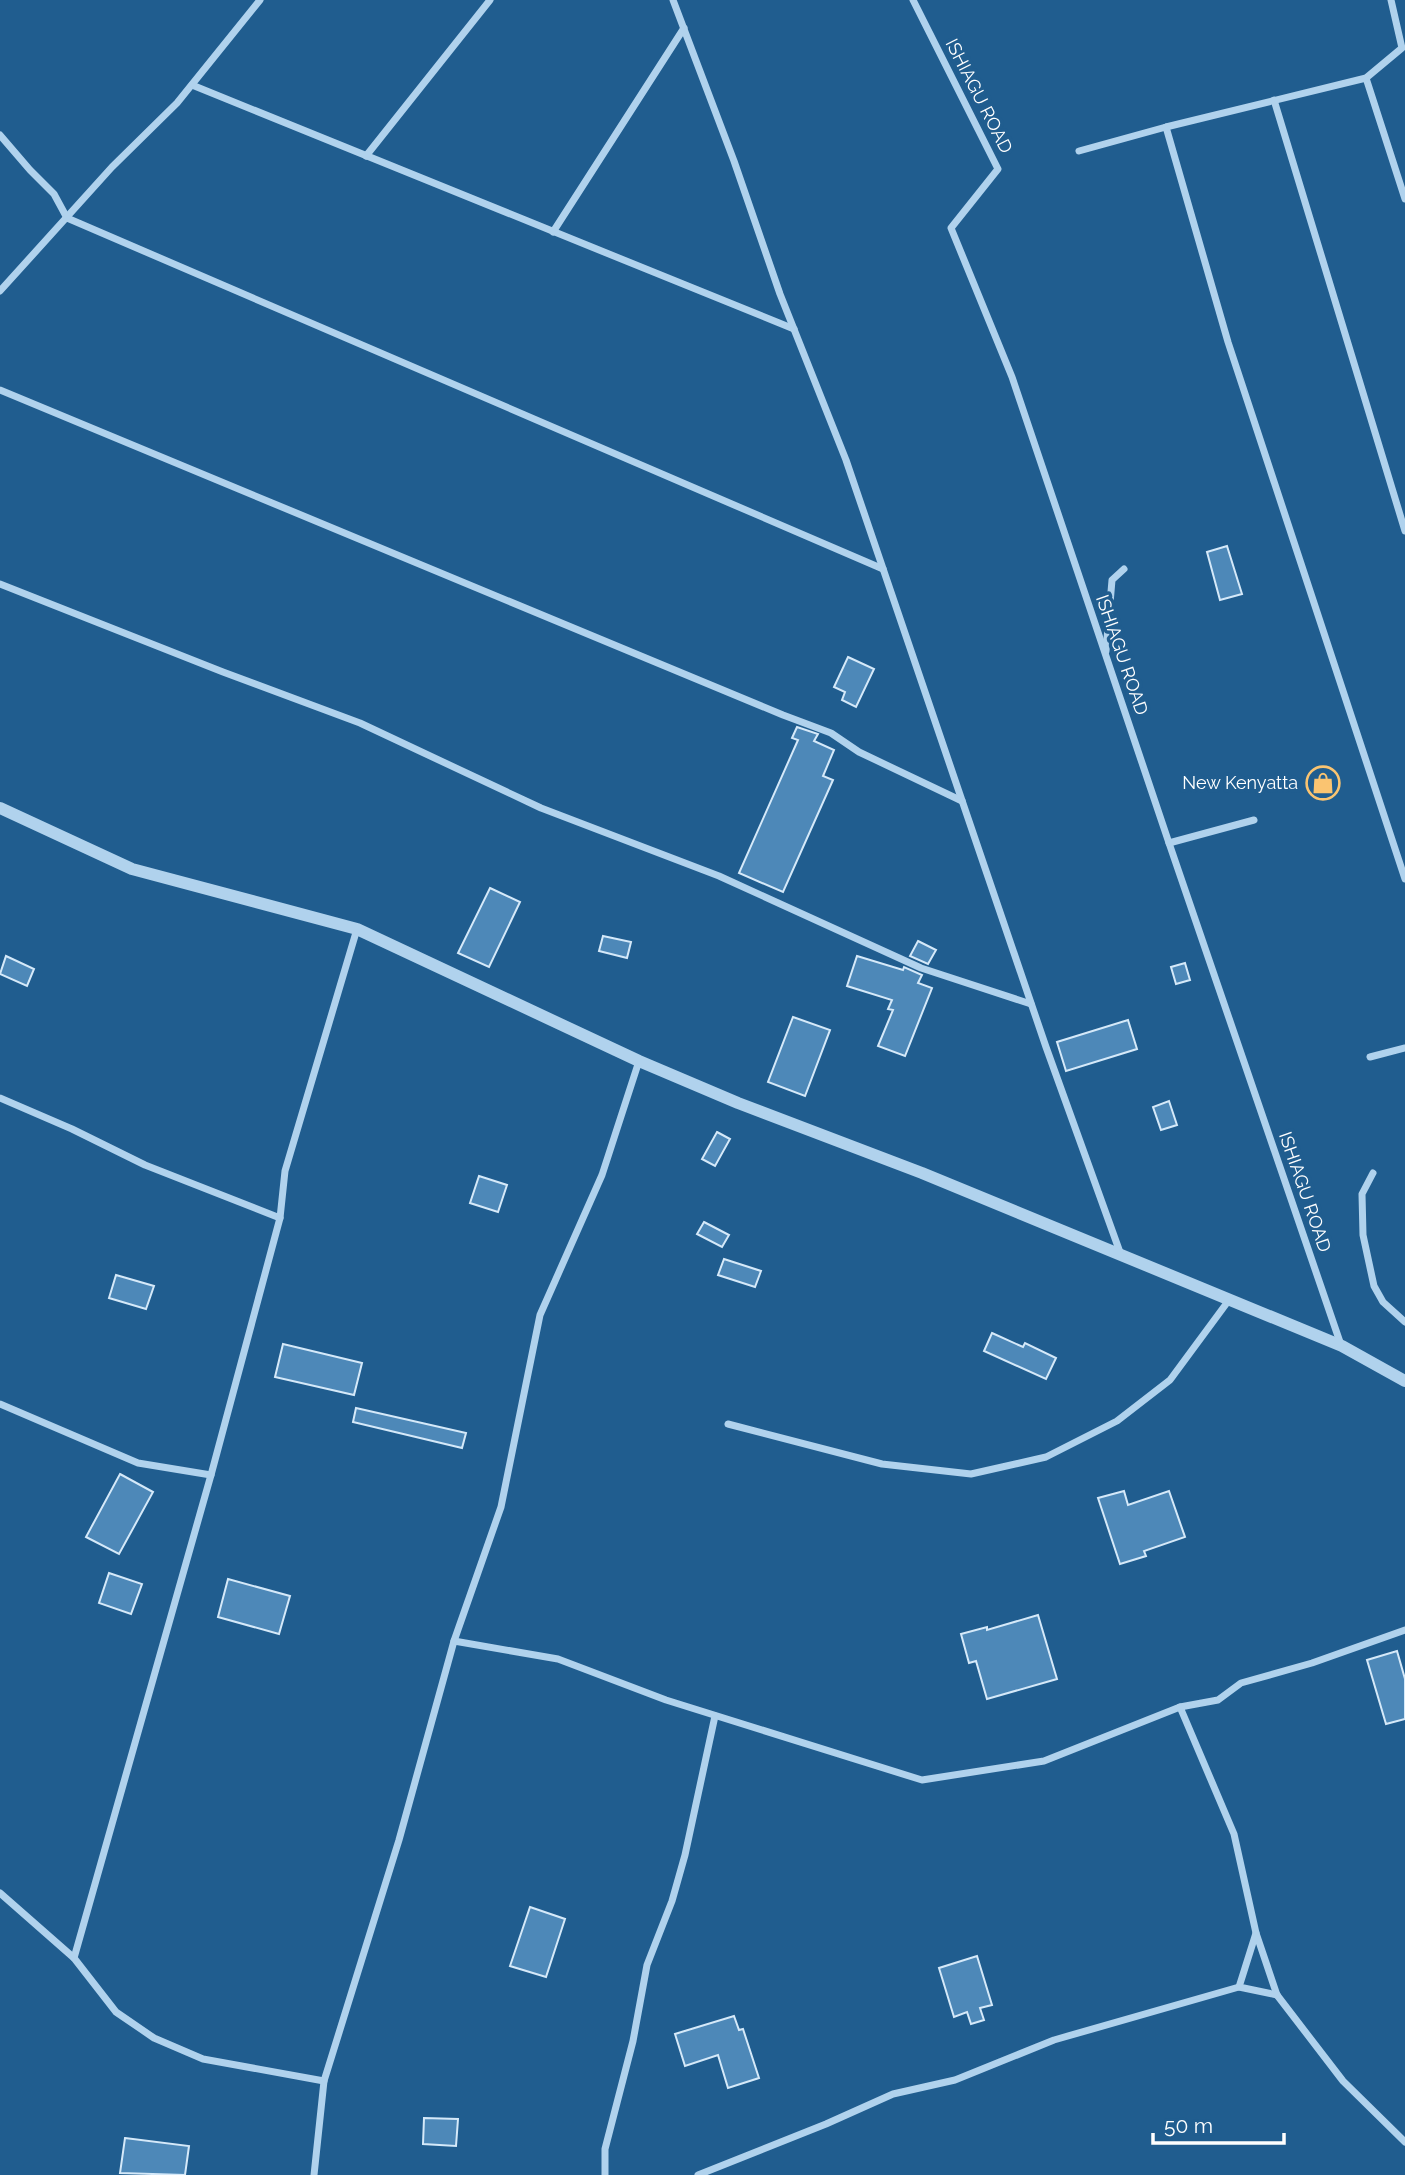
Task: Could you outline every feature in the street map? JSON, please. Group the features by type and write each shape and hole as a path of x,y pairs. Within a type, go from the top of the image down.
{"street":[{"path":"0,291 113,167 177,103 260,0"},
{"path":"366,156 490,0"},
{"path":"673,0 794,330 846,460 1031,1004 1121,1255"},
{"name":"ISHIAGU ROAD","path":"913,0 998,169 951,228 1013,377 1105,655 1342,1346"},
{"path":"1079,151 1366,78 1402,48 1391,0"},
{"path":"553,232 684,28"},
{"path":"1366,78 1405,199"},
{"path":"192,85 794,330"},
{"path":"1274,100 1405,531"},
{"path":"1166,127 1228,342 1405,879"},
{"path":"0,135 54,194 67,218 883,569"},
{"path":"0,390 831,733 859,752 962,801"},
{"path":"1105,655 1112,580 1124,569"},
{"path":"0,584 360,723 541,808 719,876 921,968 1031,1004"},
{"path":"0,808 132,869 357,929 738,1103 922,1173 1342,1346 1405,1381"},
{"path":"1169,843 1254,820"},
{"path":"74,1958 211,1475 279,1218 285,1171 357,929"},
{"path":"1370,1057 1405,1048"},
{"path":"314,2175 324,2081 399,1840 454,1641 501,1507 540,1315 602,1175 639,1060"},
{"path":"0,1098 145,1165 279,1218"},
{"path":"1373,1173 1362,1194 1363,1236 1374,1286 1383,1303 1405,1322"},
{"path":"728,1424 882,1464 971,1474 1046,1457 1117,1420 1170,1380 1229,1300"},
{"path":"0,1404 138,1463 211,1475"},
{"path":"454,1641 558,1659 666,1700 922,1780 1044,1761 1180,1707 1218,1700 1241,1683 1405,1630"},
{"path":"1180,1707 1234,1834 1256,1933 1278,1995 1343,2081 1405,2141"},
{"path":"604,2175 606,2149 633,2041 647,1965 672,1901 685,1855 715,1716"},
{"path":"0,1893 74,1958 116,2012 154,2038 204,2059 324,2081"},
{"path":"1239,1987 1256,1933"},
{"path":"698,2175 893,2094 955,2080 1054,2039 1239,1987 1278,1995"}],"building":[{"path":"1227,546 1242,594 1220,600 1207,552"},
{"path":"848,657 874,669 856,707 842,700 845,692 834,687"},
{"path":"797,727 818,734 814,741 834,750 823,776 833,780 783,892 739,873 798,740 792,738"},
{"path":"490,888 520,902 489,967 458,953"},
{"path":"603,936 631,942 627,958 599,951"},
{"path":"918,941 936,950 928,964 910,956"},
{"path":"6,956 34,969 27,986 0,974"},
{"path":"857,956 903,970 904,967 922,975 918,983 932,988 905,1056 878,1046 893,1010 888,1009 892,1000 847,986"},
{"path":"1185,963 1190,980 1176,984 1171,967"},
{"path":"793,1017 830,1030 805,1096 768,1082"},
{"path":"1128,1020 1137,1049 1066,1071 1057,1042"},
{"path":"1169,1101 1177,1125 1161,1130 1153,1107"},
{"path":"717,1132 730,1139 715,1166 702,1159"},
{"path":"479,1176 507,1185 498,1212 470,1203"},
{"path":"704,1222 729,1235 722,1247 697,1234"},
{"path":"724,1259 761,1271 755,1287 718,1275"},
{"path":"116,1275 154,1286 146,1309 109,1298"},
{"path":"992,1333 1023,1347 1025,1343 1056,1358 1046,1379 984,1351"},
{"path":"283,1344 362,1363 354,1395 275,1377"},
{"path":"356,1408 466,1433 462,1448 353,1422"},
{"path":"120,1474 153,1492 119,1554 86,1537"},
{"path":"1124,1491 1128,1505 1169,1491 1185,1537 1144,1551 1146,1556 1120,1564 1098,1498"},
{"path":"109,1573 142,1584 131,1614 99,1603"},
{"path":"228,1579 290,1596 279,1634 218,1617"},
{"path":"1038,1615 1057,1679 987,1699 976,1661 969,1663 961,1634 987,1627 987,1630"},
{"path":"1397,1651 1405,1679 1405,1719 1386,1724 1367,1660"},
{"path":"530,1907 565,1919 546,1977 510,1966"},
{"path":"977,1956 992,2005 980,2008 984,2020 971,2024 967,2012 954,2017 939,1968"},
{"path":"734,2016 739,2030 743,2029 759,2078 728,2088 718,2055 685,2066 675,2034"},
{"path":"424,2118 458,2119 456,2146 423,2144"},
{"path":"125,2138 189,2146 185,2175 120,2173"}],"place":[{"name":"New Kenyatta","path":"1323,783"}]}
